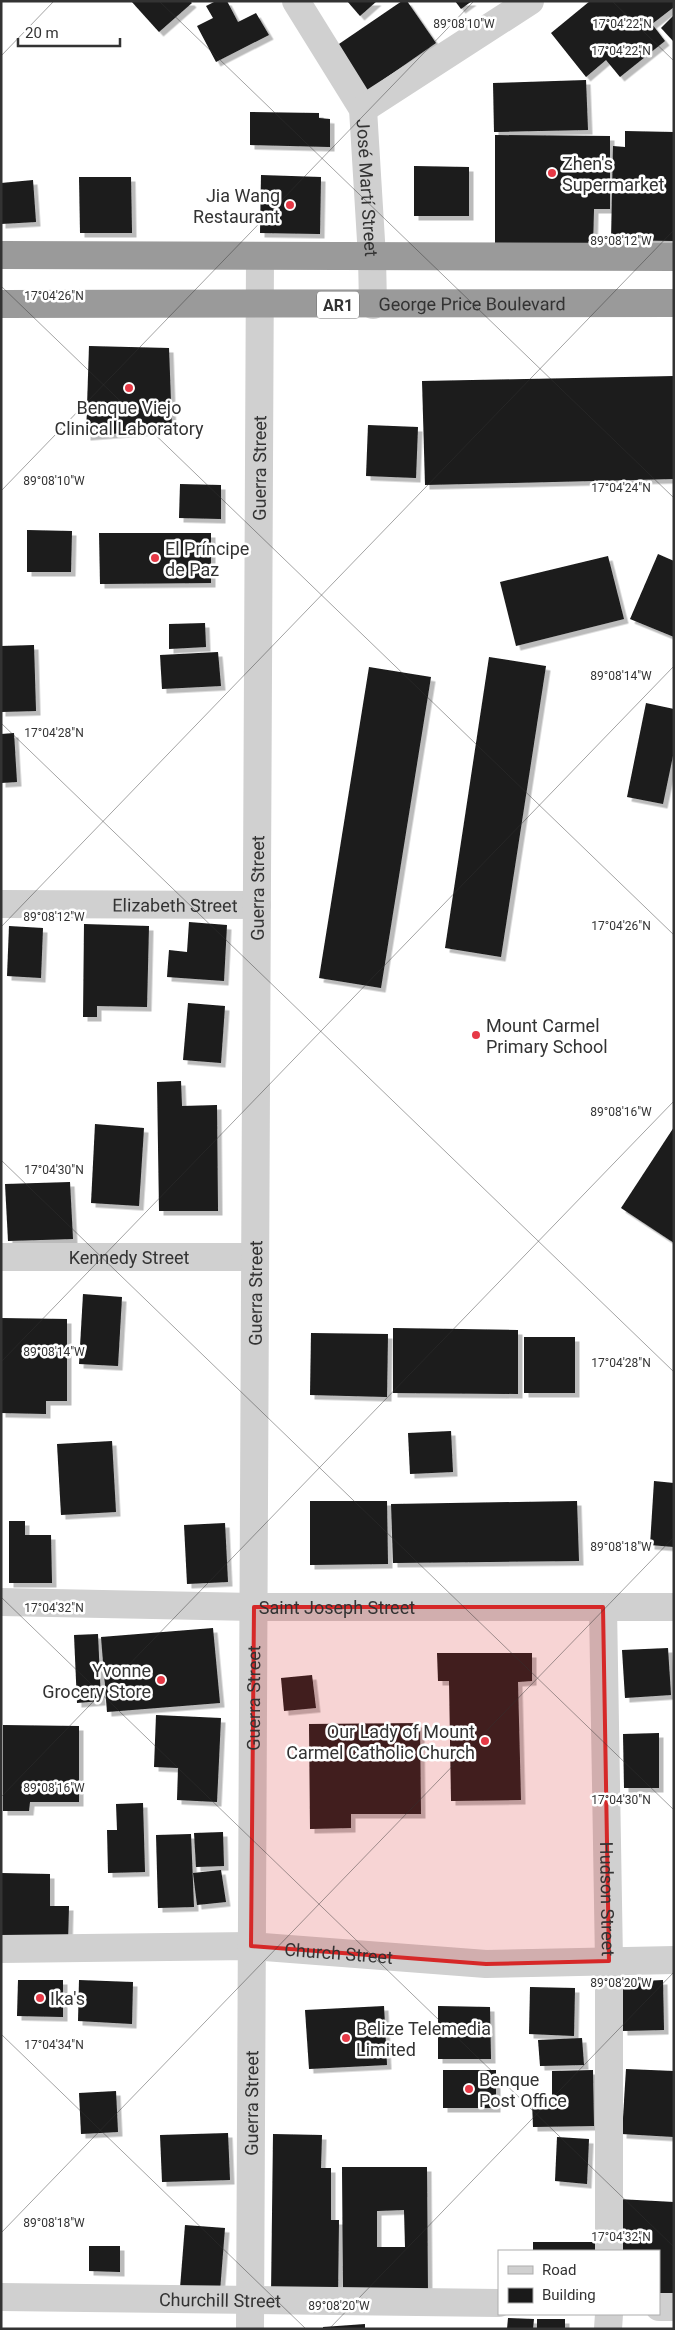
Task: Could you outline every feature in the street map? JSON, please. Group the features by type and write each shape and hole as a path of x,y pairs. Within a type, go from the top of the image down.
{"highway":[{"path":"1,255 674,257"},
{"name":"George Price Boulevard","path":"1,304 373,305 674,303"}],"street":[{"name":"José Martí Street","path":"296,1 363,109 373,305"},
{"path":"363,109 530,1"},
{"name":"Guerra Street","path":"250,2329 260,257"},
{"name":"Elizabeth Street","path":"1,904 257,905"},
{"name":"Kennedy Street","path":"1,1257 255,1257"},
{"name":"Saint Joseph Street","path":"1,1602 254,1607 674,1607"},
{"name":"Hudson Street","path":"603,1607 609,1961 609,2250"},
{"name":"Church Street","path":"1,1949 251,1946 486,1964 674,1960"},
{"name":"Churchill Street","path":"1,2297 498,2303"},
{"path":"660,2306 674,2307"},
{"path":"608,2315 608,2329"}],"highlighted area":[{"path":"254,1607 603,1607 609,1961 486,1964 251,1946"}],"building":[{"path":"131,1 190,1 192,3 159,32"},
{"path":"216,1 227,1 238,22 256,13 269,35 216,62 197,26 213,18 206,6"},
{"path":"347,1 377,1 360,16"},
{"path":"402,1 407,1 436,43 367,91 336,46"},
{"path":"455,1 472,1 461,9"},
{"path":"590,1 674,1 674,7 652,24 665,41 620,77 606,60 586,77 551,33"},
{"path":"674,15 674,42 661,28"},
{"path":"586,80 588,130 494,132 493,83"},
{"path":"250,112 319,113 319,118 330,119 330,147 250,145"},
{"path":"625,131 674,132 674,241 611,240 613,146 625,147"},
{"name":"Zhen's Supermarket","path":"495,135 610,136 610,209 594,209 593,247 495,246"},
{"path":"414,166 469,167 469,216 414,216"},
{"name":"Jia Wang Restaurant","path":"261,175 321,177 320,234 260,233"},
{"path":"79,177 131,177 132,233 80,233"},
{"path":"33,180 36,222 1,224 1,183"},
{"name":"Benque Viejo Clinical Laboratory","path":"89,346 169,348 172,429 86,436"},
{"path":"674,376 674,479 425,485 422,381"},
{"path":"368,425 418,427 416,478 366,476"},
{"path":"180,484 221,485 221,519 179,518"},
{"path":"27,530 72,531 71,572 27,572"},
{"name":"El Príncipe de Paz","path":"99,533 211,533 211,583 100,584"},
{"path":"658,554 674,561 674,637 630,619"},
{"path":"608,556 624,619 516,646 500,582"},
{"path":"205,623 206,647 169,649 169,624"},
{"path":"34,645 36,711 1,712 1,646"},
{"path":"218,652 221,686 162,689 160,655"},
{"path":"489,657 546,666 501,957 445,948"},
{"path":"369,667 431,677 381,988 319,978"},
{"path":"646,703 674,709 674,751 663,804 627,797"},
{"path":"14,733 17,782 1,783 1,734"},
{"path":"189,922 227,925 224,981 167,977 169,950 187,952"},
{"path":"84,924 149,926 147,1007 97,1006 97,1017 83,1017"},
{"path":"9,926 43,928 41,978 7,976"},
{"path":"188,1003 225,1006 221,1063 183,1060"},
{"path":"181,1081 182,1106 217,1105 218,1211 159,1211 157,1082"},
{"path":"95,1124 144,1128 139,1206 91,1203"},
{"path":"674,1127 674,1243 621,1208"},
{"path":"70,1182 73,1239 8,1241 5,1184"},
{"path":"83,1294 122,1297 118,1366 79,1364"},
{"path":"1,1318 67,1319 67,1401 46,1401 46,1414 1,1413"},
{"path":"393,1328 518,1330 518,1394 393,1393"},
{"path":"311,1333 388,1334 387,1397 310,1395"},
{"path":"524,1337 575,1337 575,1393 524,1393"},
{"path":"451,1431 453,1472 410,1474 408,1433"},
{"path":"112,1441 116,1512 61,1515 57,1444"},
{"path":"654,1481 674,1483 674,1547 650,1545"},
{"path":"310,1501 387,1501 388,1564 310,1565"},
{"path":"577,1501 579,1561 393,1563 391,1504"},
{"path":"9,1521 25,1521 25,1535 51,1535 52,1583 9,1583"},
{"path":"225,1523 228,1582 187,1584 184,1525"},
{"name":"Yvonne Grocery Store","path":"213,1628 220,1703 107,1712 101,1637"},
{"path":"98,1634 101,1701 77,1703 74,1635"},
{"path":"668,1648 671,1695 625,1698 622,1650"},
{"name":"Our Lady of Mount Carmel Catholic Church","path":"437,1653 532,1653 532,1681 518,1682 521,1800 451,1801 449,1681 438,1681"},
{"path":"312,1675 316,1708 284,1711 281,1678"},
{"path":"156,1715 221,1718 217,1802 177,1800 178,1768 154,1767"},
{"path":"420,1723 421,1814 351,1814 351,1828 310,1829 309,1724"},
{"path":"3,1725 79,1726 79,1802 30,1802 29,1811 3,1811"},
{"path":"659,1733 659,1788 624,1788 623,1734"},
{"path":"143,1803 145,1872 108,1873 107,1830 117,1830 116,1804"},
{"path":"223,1832 224,1866 196,1867 194,1833"},
{"path":"191,1834 194,1907 158,1908 156,1835"},
{"path":"221,1870 226,1902 197,1905 193,1873"},
{"path":"1,1873 50,1874 50,1906 69,1906 68,1943 1,1942"},
{"name":"Ika's","path":"18,1980 63,1980 63,2017 17,2016"},
{"path":"79,1980 133,1982 132,2024 78,2021"},
{"path":"663,1980 664,2030 623,2031 621,1982"},
{"path":"530,1987 575,1988 574,2036 529,2034"},
{"name":"Belize Telemedia Limited","path":"384,2006 387,2065 309,2069 305,2010"},
{"path":"438,2006 490,2007 491,2059 438,2059"},
{"path":"582,2038 584,2065 540,2066 538,2040"},
{"path":"626,2069 674,2071 674,2137 622,2134"},
{"name":"Benque Post Office","path":"443,2070 496,2070 496,2108 443,2108"},
{"path":"593,2070 594,2126 533,2127 532,2102 552,2102 552,2071"},
{"path":"116,2091 118,2132 81,2134 79,2093"},
{"path":"228,2133 230,2180 162,2182 160,2135"},
{"path":"273,2134 322,2135 321,2168 331,2168 331,2220 339,2220 338,2297 271,2295"},
{"path":"557,2137 589,2139 587,2184 555,2181"},
{"path":"342,2167 427,2167 428,2295 343,2295","holes":["404,2210 405,2247 377,2247 377,2211"]},
{"path":"618,2199 674,2202 674,2294 660,2293 660,2250 616,2250"},
{"path":"185,2225 225,2228 220,2291 180,2288"},
{"path":"533,2242 595,2242 595,2250 533,2250"},
{"path":"89,2246 120,2246 120,2272 89,2271"},
{"path":"508,2318 534,2319 533,2329 507,2329"},
{"path":"537,2319 565,2319 565,2329 537,2329"},
{"path":"365,2324 365,2329 323,2329 323,2327"}],"place":[{"name":"Zhen's Supermarket","path":"552,173"},
{"name":"Jia Wang Restaurant","path":"290,205"},
{"name":"Benque Viejo Clinical Laboratory","path":"129,388"},
{"name":"El Príncipe de Paz","path":"155,558"},
{"name":"Mount Carmel Primary School","path":"476,1035"},
{"name":"Yvonne Grocery Store","path":"161,1680"},
{"name":"Our Lady of Mount Carmel Catholic Church","path":"485,1741"},
{"name":"Ika's","path":"40,1998"},
{"name":"Belize Telemedia Limited","path":"346,2038"},
{"name":"Benque Post Office","path":"469,2089"}]}
